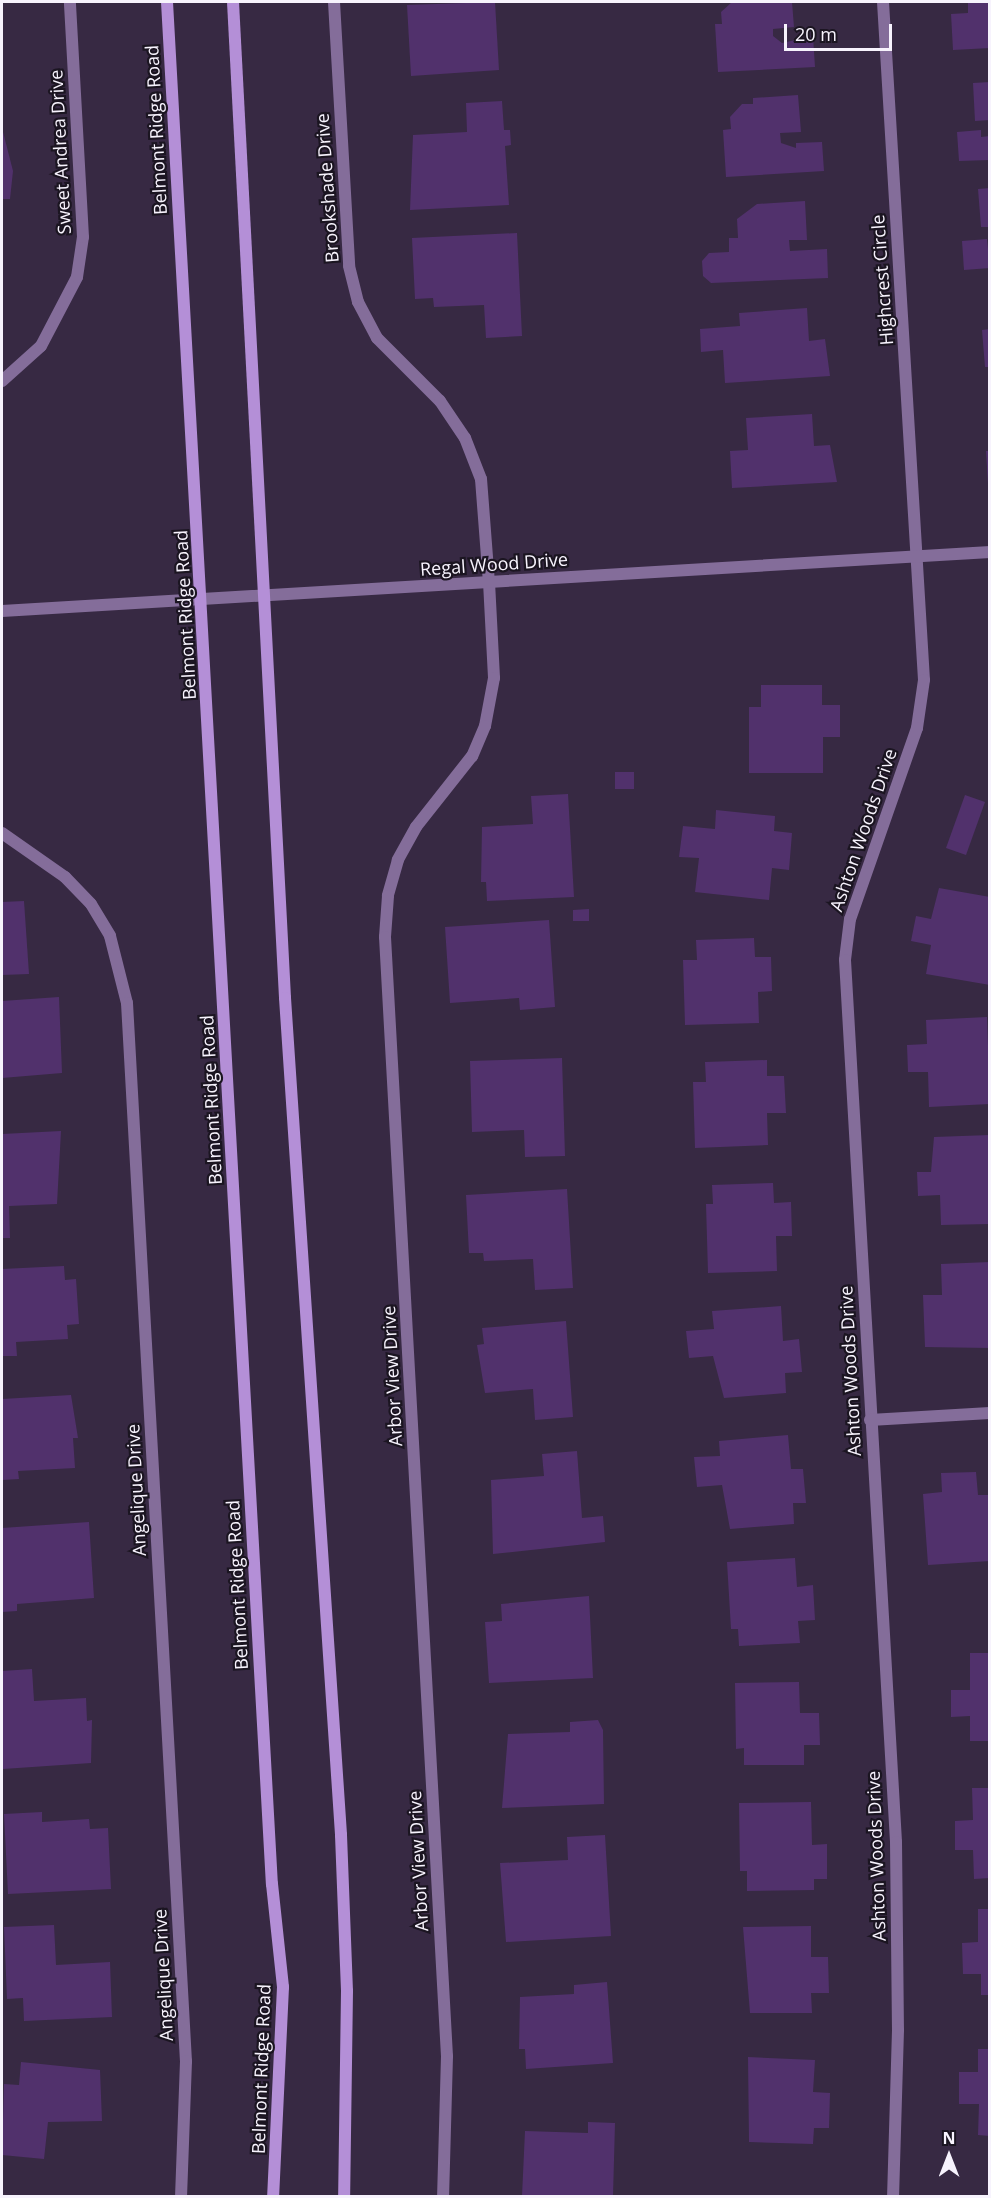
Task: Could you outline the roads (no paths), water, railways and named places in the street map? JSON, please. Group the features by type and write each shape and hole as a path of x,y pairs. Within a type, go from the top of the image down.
{"main road":[{"name":"Belmont Ridge Road","path":"167,2 203,600 272,1884 283,1987 273,2196"},
{"path":"233,2 267,596 285,998 341,1835 347,1991 344,2196"}],"street":[{"name":"Sweet Andrea Drive","path":"2,381 41,346 77,277 83,237 70,2"},
{"name":"Brookshade Drive","path":"334,2 349,266 358,302 377,338 440,401 465,438 481,479 489,582"},
{"name":"Highcrest Circle","path":"883,2 917,556"},
{"name":"Regal Wood Drive","path":"2,611 990,552"},
{"name":"Ashton Woods Drive","path":"893,2196 898,2030 896,1842 845,960 850,919 917,728 924,680 917,556"},
{"name":"Arbor View Drive","path":"443,2196 447,2056 385,937 388,896 398,860 416,827 472,756 485,726 494,678 489,582"},
{"name":"Angelique Drive","path":"2,833 65,877 91,904 110,936 127,1003 186,2061 181,2196"},
{"path":"870,1420 990,1413"}]}
